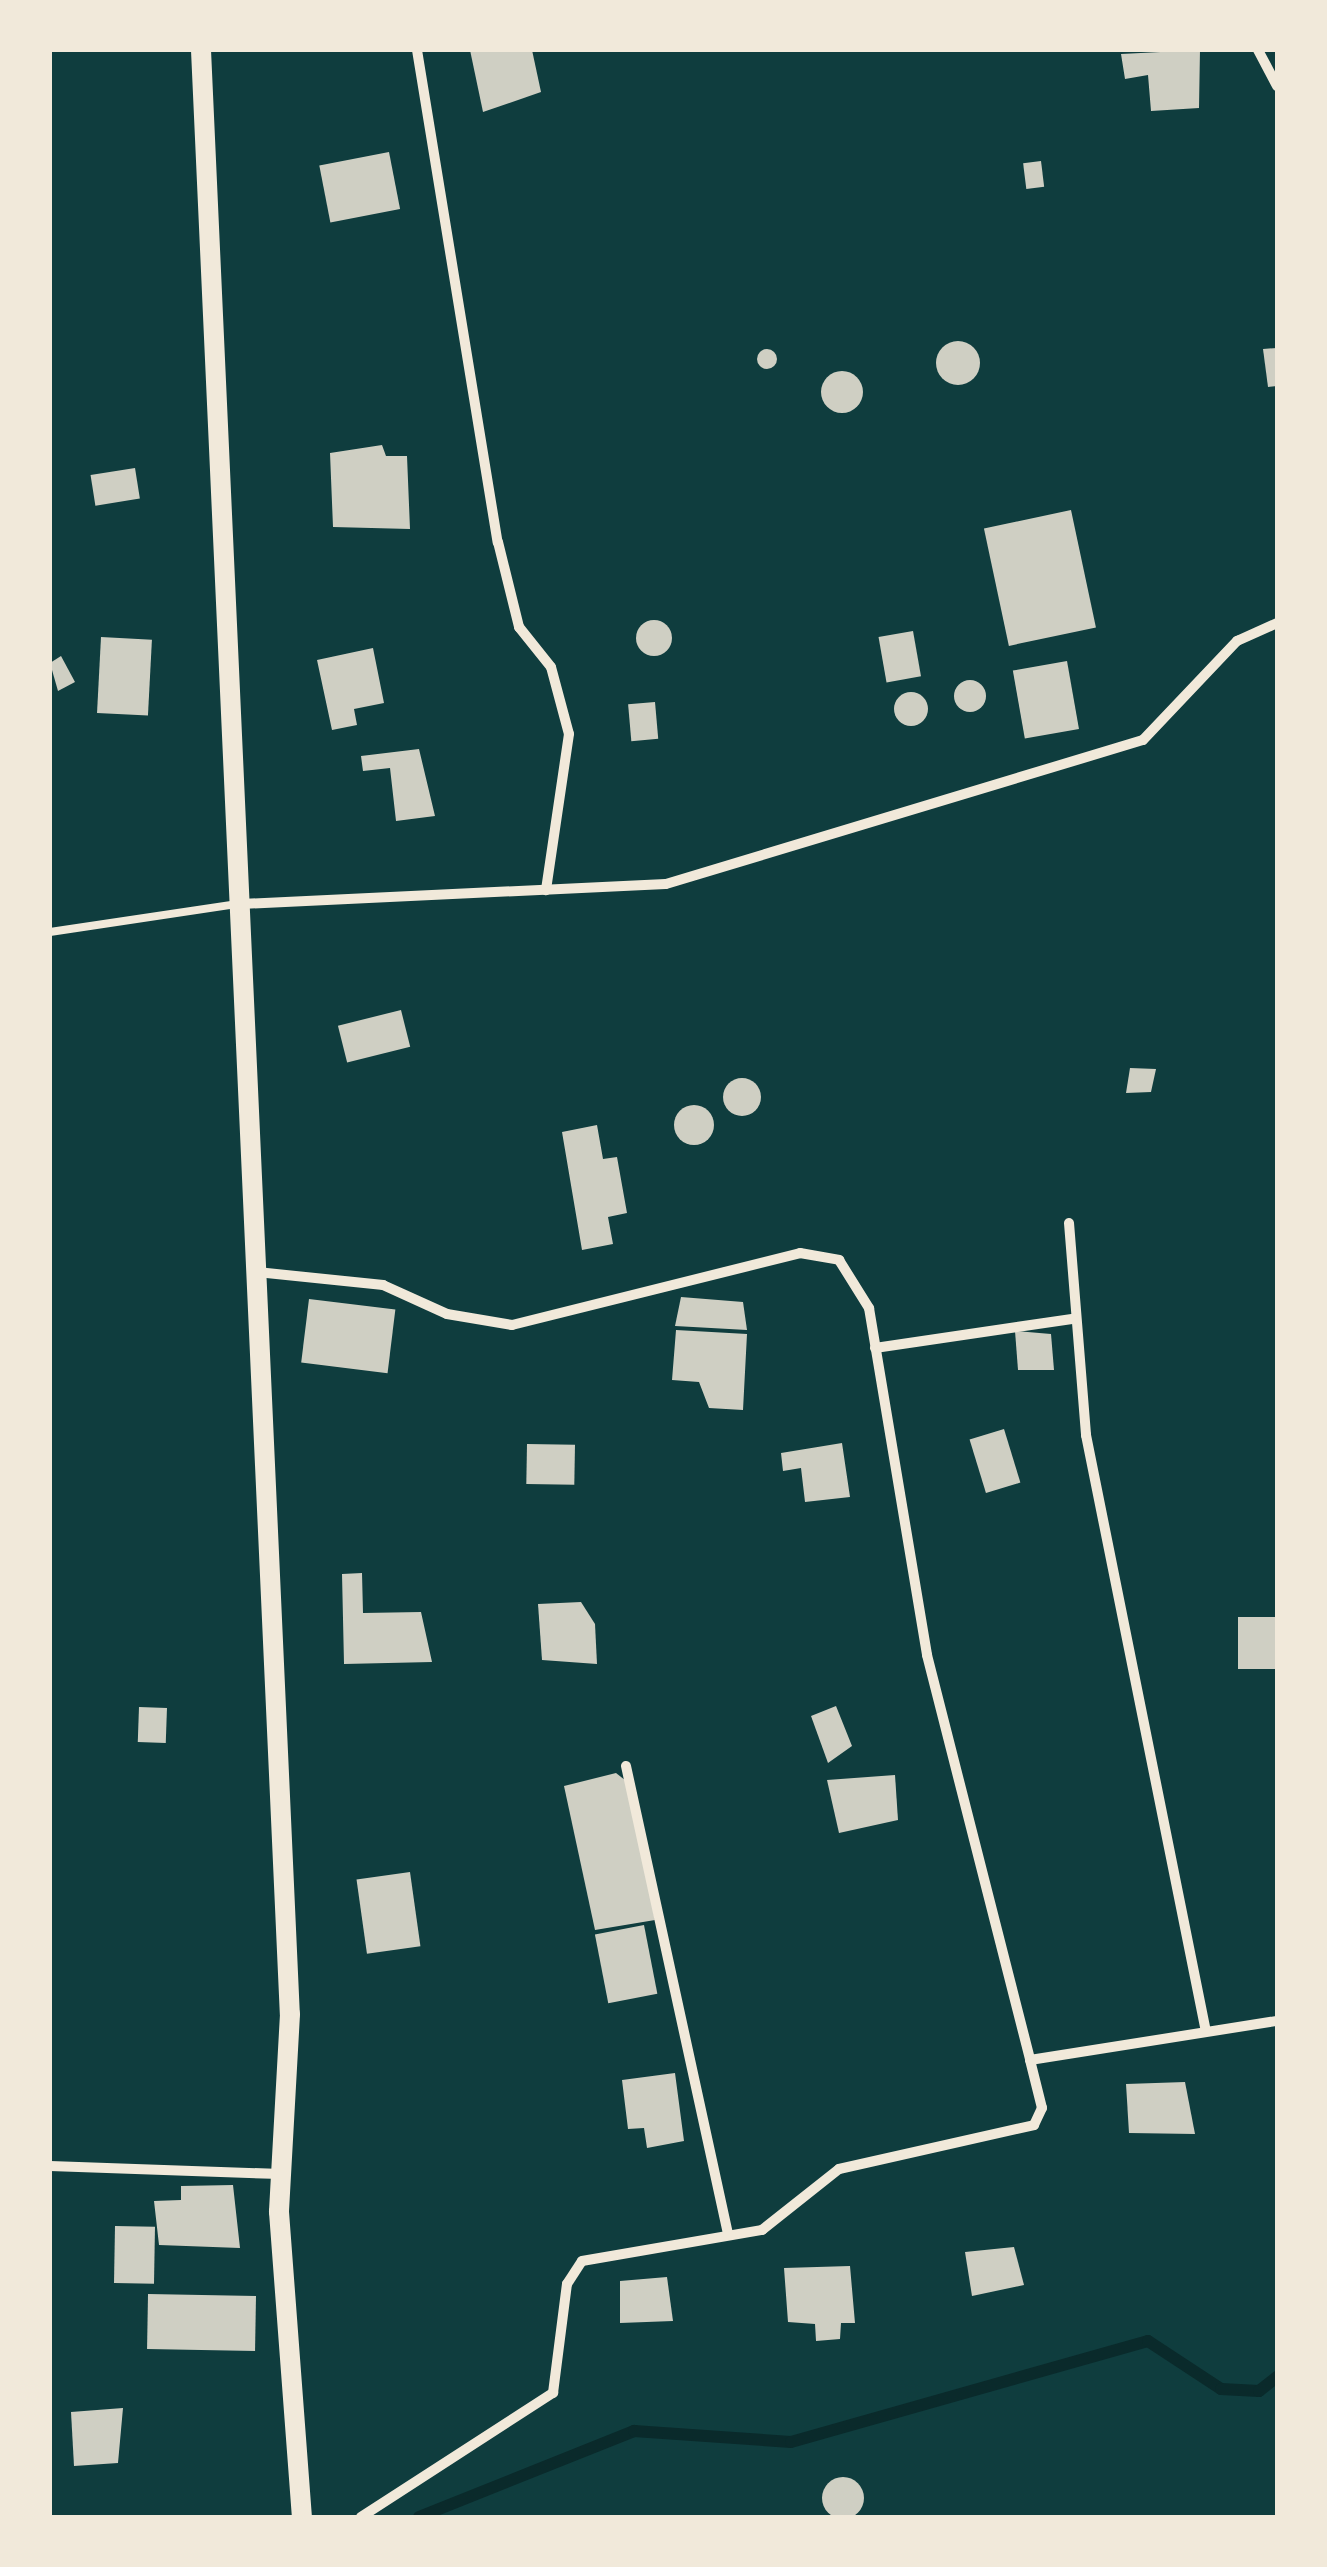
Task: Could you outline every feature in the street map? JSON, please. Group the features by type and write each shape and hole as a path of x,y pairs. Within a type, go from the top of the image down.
{"main road":[{"path":"201,50 290,2014 281,2174 302,2517"}],"street":[{"path":"417,50 498,542 519,627 551,667 569,734 546,890"},
{"path":"1258,50 1277,86"},
{"path":"241,904 666,884 1143,740 1237,641 1277,624"},
{"path":"1068,1223 1072,1319 1086,1435 1205,2026"},
{"path":"257,1272 383,1285 447,1314 512,1324 800,1253 840,1260 869,1308 927,1656 1042,2108 1034,2125 839,2170 762,2230 582,2261 567,2284 553,2393 362,2517"},
{"path":"875,1348 1072,1319"},
{"path":"626,1766 728,2235"},
{"path":"1030,2060 1205,2026 1277,2021"},
{"path":"50,2166 281,2174"}],"lane":[{"path":"50,932 241,904"}],"building":[{"path":"470,50 532,50 541,92 483,112"},
{"path":"1200,50 1199,108 1151,111 1148,75 1125,79 1121,54"},
{"path":"389,152 400,209 330,222 319,166"},
{"path":"1041,161 1044,187 1026,189 1023,163"},
{"path":"958,341 974,347 980,363 974,379 958,385 942,379 936,363 942,347"},
{"path":"1277,348 1277,386 1268,387 1263,349"},
{"path":"767,349 777,359 767,369 757,359"},
{"path":"842,371 857,377 863,392 857,407 842,413 827,407 821,392 827,377"},
{"path":"382,445 386,456 407,456 410,529 333,527 330,453"},
{"path":"135,468 140,499 95,506 91,475"},
{"path":"1071,510 1096,627 1009,646 984,529"},
{"path":"654,620 667,625 672,638 667,651 654,656 641,651 636,638 641,625"},
{"path":"913,631 921,676 887,682 879,637"},
{"path":"101,637 152,640 148,716 97,713"},
{"path":"373,648 384,703 354,709 357,725 332,730 317,660"},
{"path":"61,656 75,682 58,691 50,663"},
{"path":"1067,661 1079,729 1025,739 1013,671"},
{"path":"970,680 981,685 986,696 981,707 970,712 959,707 954,696 959,685"},
{"path":"911,692 923,697 928,709 923,721 911,726 899,721 894,709 899,697"},
{"path":"655,702 658,739 631,741 628,704"},
{"path":"419,749 435,816 396,821 390,768 363,771 361,756"},
{"path":"401,1010 410,1047 347,1063 338,1026"},
{"path":"1130,1068 1156,1069 1151,1092 1126,1093"},
{"path":"742,1078 755,1084 761,1097 755,1110 742,1116 729,1110 723,1097 729,1084"},
{"path":"694,1105 708,1111 714,1125 708,1139 694,1145 680,1139 674,1125 680,1111"},
{"path":"597,1125 603,1159 617,1157 627,1213 608,1217 613,1244 582,1250 562,1132"},
{"path":"681,1297 743,1302 747,1330 675,1326"},
{"path":"309,1299 395,1310 388,1373 301,1363"},
{"path":"676,1330 747,1334 743,1410 709,1408 699,1382 672,1380"},
{"path":"1015,1331 1051,1334 1054,1370 1018,1370"},
{"path":"1004,1429 1020,1483 986,1493 970,1440"},
{"path":"842,1443 850,1497 805,1502 801,1468 783,1471 781,1453"},
{"path":"527,1444 575,1445 574,1485 526,1484"},
{"path":"362,1573 363,1613 421,1612 432,1662 344,1664 342,1574"},
{"path":"581,1602 595,1624 597,1664 542,1660 538,1604"},
{"path":"1238,1617 1277,1617 1277,1669 1238,1669"},
{"path":"836,1706 852,1746 828,1763 811,1716"},
{"path":"139,1707 167,1708 166,1743 138,1742"},
{"path":"616,1773 630,1784 655,1920 595,1930 564,1786"},
{"path":"895,1775 898,1820 839,1833 827,1780"},
{"path":"410,1872 420,1946 367,1954 357,1880"},
{"path":"644,1925 657,1994 608,2003 595,1935"},
{"path":"675,2073 684,2141 647,2148 644,2128 628,2129 622,2080"},
{"path":"1185,2082 1195,2134 1129,2133 1126,2084"},
{"path":"233,2185 240,2248 159,2245 154,2201 181,2200 181,2186"},
{"path":"115,2226 155,2227 154,2284 114,2283"},
{"path":"1014,2247 1024,2285 972,2296 965,2252"},
{"path":"850,2266 855,2323 841,2323 840,2339 816,2341 815,2324 788,2322 784,2268"},
{"path":"667,2277 673,2321 620,2323 620,2281"},
{"path":"148,2294 256,2296 255,2351 147,2349"},
{"path":"123,2408 118,2463 74,2466 71,2412"},
{"path":"843,2477 858,2483 864,2498 858,2513 843,2519 828,2513 822,2498 828,2483"}],"waterway":[{"path":"419,2517 634,2431 791,2442 1148,2341 1221,2389 1259,2391 1277,2377"}]}
